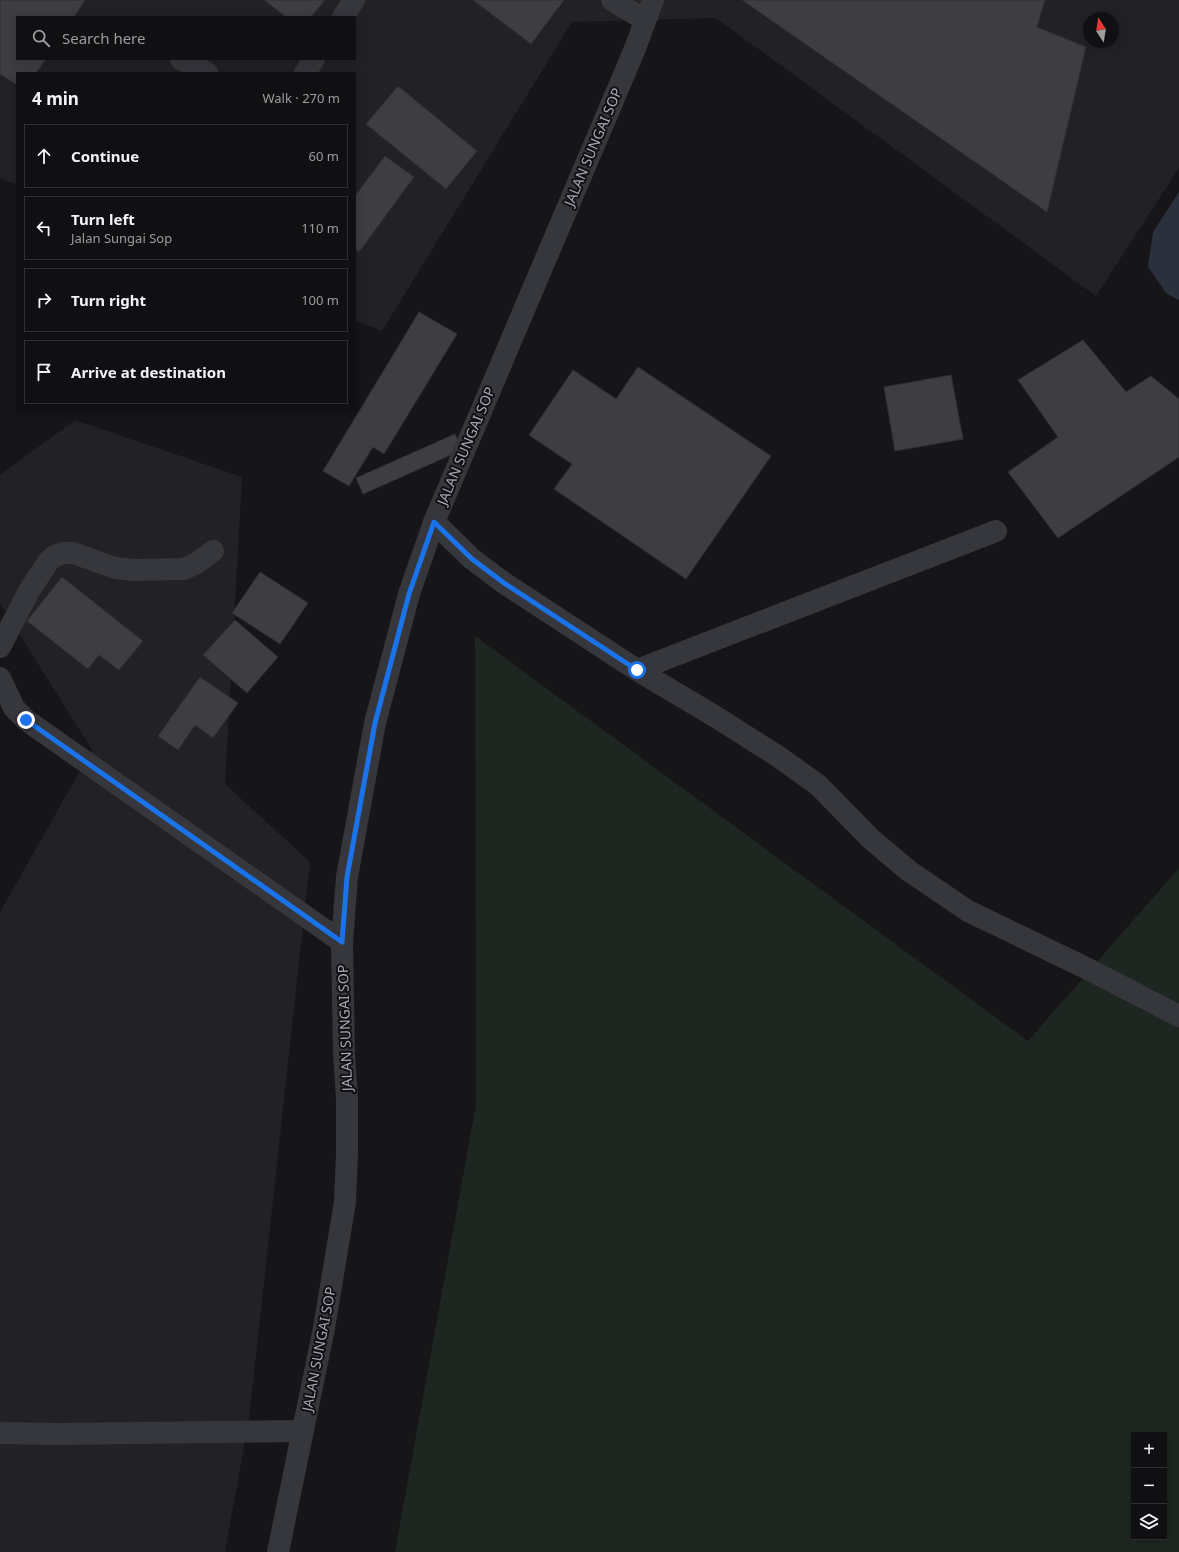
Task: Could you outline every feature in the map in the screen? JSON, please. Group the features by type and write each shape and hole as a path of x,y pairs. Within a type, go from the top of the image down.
{"street":[{"path":"344,16 354,0"},
{"path":"612,0 649,10"},
{"name":"JALAN SUNGAI SOP","path":"278,1552 324,1328 345,1202 347,1114 344,1055 342,942 347,877 375,723 409,594 434,522 634,51 649,10"},
{"path":"183,60 205,72"},
{"path":"306,72 313,60"},
{"path":"434,522 472,559 504,583 637,670 779,757 818,785 871,839 909,871 968,911 1086,968 1179,1016"},
{"path":"637,670 996,531"},
{"path":"0,647 29,591 48,562 53,557 63,553 73,554 115,568 135,570 184,569 197,563 213,551"},
{"path":"0,678 14,708 26,720 342,942"},
{"path":"0,1433 57,1434 303,1431"}],"shaded area":[{"path":"0,0 1179,0 1179,168 1096,296 716,18 572,22 382,331 356,320 356,72 16,72 16,185 0,178"},
{"path":"1179,192 1179,300 1167,294 1148,267 1153,232"},
{"path":"75,420 242,477 225,784 310,862 249,1419 225,1552 0,1552 0,912 92,750 0,603 0,475"},
{"path":"475,636 1028,1041 1179,868 1179,1552 395,1552 476,1104"}],"building":[{"path":"0,0 85,0 75,16 16,16 16,60 45,60 37,72 16,72 16,84 0,74"},
{"path":"264,0 325,0 312,16 285,16"},
{"path":"473,0 564,0 531,44"},
{"path":"742,0 1045,0 1037,27 1086,48 1047,212"},
{"path":"398,86 477,151 446,189 366,124"},
{"path":"385,156 414,177 359,252 356,250 356,195"},
{"path":"419,312 457,334 384,454 373,447 349,486 323,471"},
{"path":"1083,340 1126,392 1151,376 1179,399 1179,457 1058,538 1008,472 1058,437 1018,380"},
{"path":"638,367 771,456 686,579 554,489 572,464 529,435 573,370 616,399"},
{"path":"951,375 963,439 895,451 884,387"},
{"path":"455,434 462,450 363,494 356,478"},
{"path":"260,572 308,603 280,644 232,613"},
{"path":"62,577 143,641 119,670 99,655 88,669 27,621"},
{"path":"235,620 278,657 247,693 203,655"},
{"path":"200,677 238,703 213,738 195,725 178,750 158,736"}],"route":[{"path":"26,720 342,942 347,877 375,723 409,594 434,522 472,559 504,583 637,670"}]}
